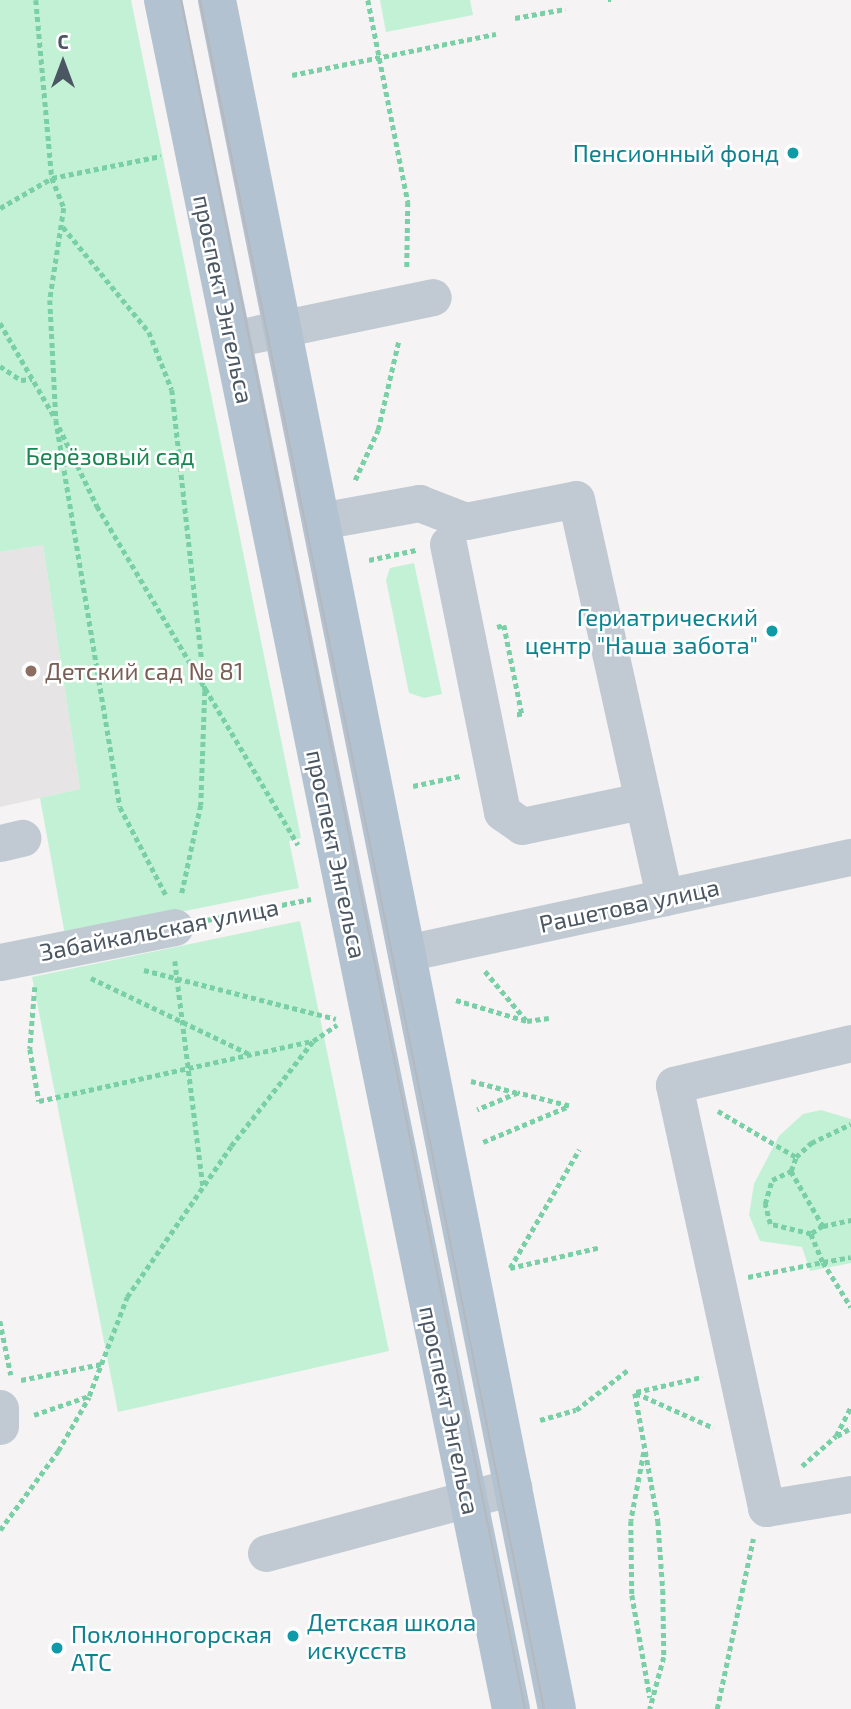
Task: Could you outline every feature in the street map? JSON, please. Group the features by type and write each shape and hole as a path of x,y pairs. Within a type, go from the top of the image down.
{"main road":[{"name":"проспект Энгельса","path":"163,0 511,1709"},
{"name":"проспект Энгельса","path":"217,0 557,1709"},
{"path":"359,963 406,953"}],"street":[{"path":"232,339 420,300"},
{"path":"320,521 419,503 466,521 576,499 664,897"},
{"path":"448,544 502,812 522,826 642,801"},
{"name":"Рашетова улица","path":"406,953 851,858"},
{"name":"Забайкальская улица","path":"0,962 176,920"},
{"path":"851,1044 674,1085 766,1508 851,1494"},
{"path":"266,1553 513,1487"}],"path":[{"path":"36,0 52,178 64,208 50,300 56,420 120,807 176,920"},
{"path":"354,484 379,430 420,300 408,202 368,0"},
{"path":"515,18 565,9"},
{"path":"292,75 496,34"},
{"path":"0,208 52,178 169,154"},
{"path":"62,228 149,332 172,390 205,691 201,805 176,920 175,977 203,1186"},
{"path":"0,323 56,420 97,506 302,850"},
{"path":"0,366 21,380 32,379"},
{"path":"413,786 493,768"},
{"name":"Забайкальская улица","path":"176,920 319,897"},
{"path":"37,954 30,1049 39,1101 313,1041 344,1021 137,968"},
{"path":"480,966 527,1021"},
{"path":"88,977 252,1055"},
{"path":"456,1000 527,1021 548,1018"},
{"path":"0,1530 58,1451 89,1396 127,1297 203,1186 313,1041"},
{"path":"471,1081 569,1106 483,1142"},
{"path":"674,1085 796,1157"},
{"path":"477,1110 517,1093"},
{"path":"851,1127 811,1143 796,1157 791,1171 772,1180 765,1204 771,1224 811,1234 823,1226 851,1220"},
{"path":"579,1150 510,1268 601,1247"},
{"path":"791,1171 823,1226"},
{"path":"811,1234 823,1262 851,1307"},
{"path":"716,1283 851,1257"},
{"path":"0,1321 12,1382 101,1364"},
{"path":"540,1420 576,1409 629,1369"},
{"path":"635,1393 735,1369"},
{"path":"635,1393 752,1444"},
{"path":"635,1393 658,1521 663,1590 664,1657 650,1700"},
{"path":"1,1420 89,1396"},
{"path":"836,1437 851,1407"},
{"path":"717,1709 756,1522 778,1490 836,1437 851,1427"},
{"path":"644,1448 631,1521 632,1595 650,1709"}],"shaded area":[{"name":"Детский сад № 81","path":"43,545 80,789 0,807 0,552"}],"green space":[{"name":"Берёзовый сад","path":"0,0 131,0 301,838 289,841 299,888 65,935 40,798 80,789 43,545 0,552"},
{"path":"380,0 470,0 473,15 386,32"},
{"path":"414,563 442,694 424,698 409,693 386,580 390,568"},
{"path":"300,921 389,1351 118,1412 32,977"},
{"path":"821,1110 851,1119 851,1263 810,1271 802,1247 760,1241 749,1215 754,1184 779,1136 803,1114"}],"tram line":[{"path":"181,0 525,1709"},
{"path":"200,0 544,1709"}],"place":[{"name":"Пенсионный фонд","path":"793,153"},
{"name":"Гериатрический центр \"Наша забота\"","path":"772,631"},
{"name":"Детский сад № 81","path":"31,671"},
{"name":"Детская школа искусств","path":"293,1636"},
{"name":"Поклонногорская АТС","path":"57,1648"}]}
